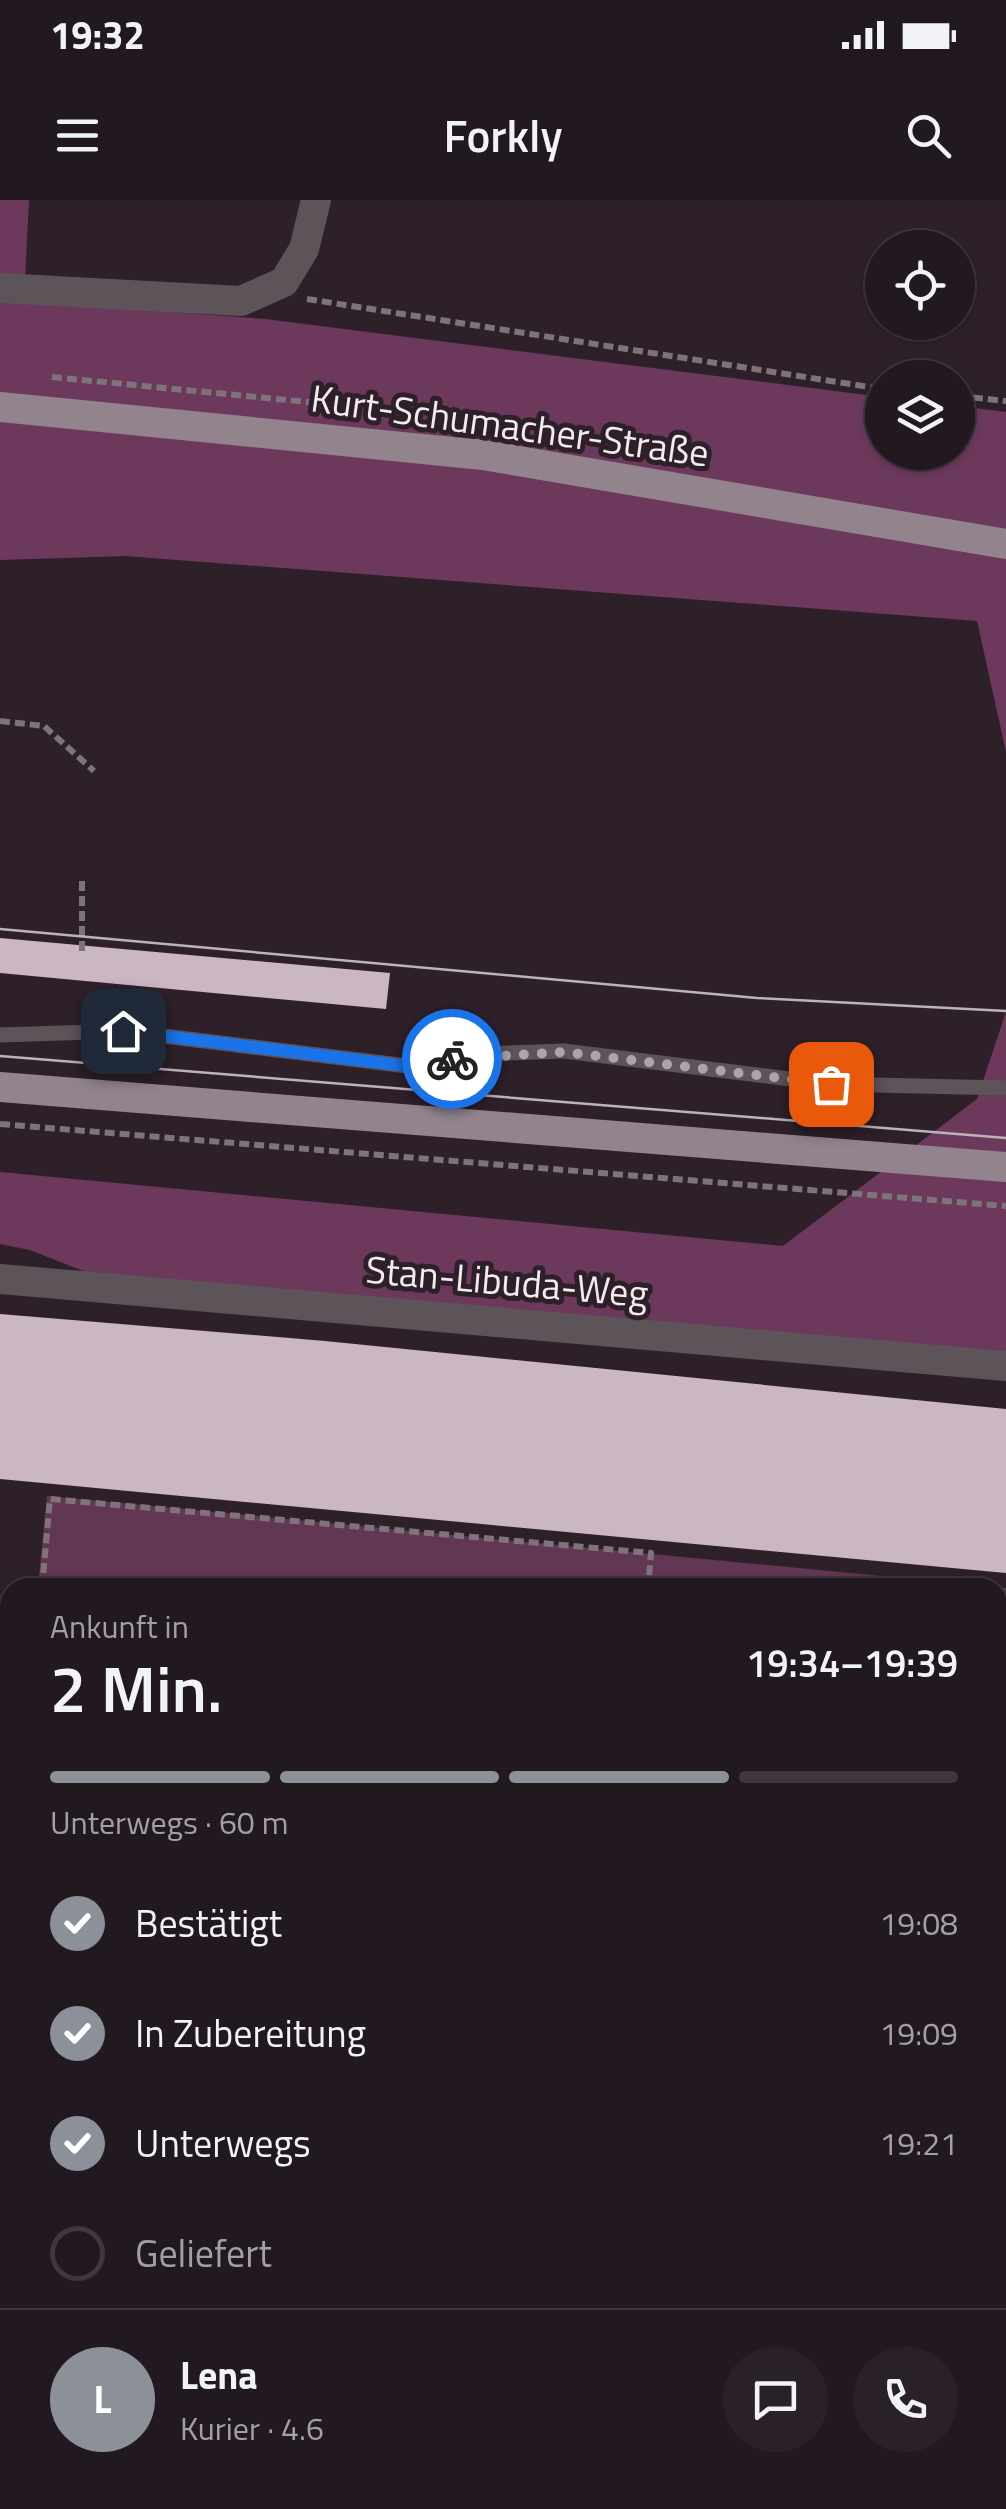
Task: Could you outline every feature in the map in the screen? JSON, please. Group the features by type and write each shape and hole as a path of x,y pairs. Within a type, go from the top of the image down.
{"main road":[{"name":"Kurt-Schumacher-Straße","path":"0,407 483,455 1006,544"},
{"path":"0,1087 1006,1167"}],"street":[{"path":"0,288 241,301 284,282 304,248 316,200"},
{"name":"Stan-Libuda-Weg","path":"0,1279 1006,1366"}],"lane":[{"path":"0,1035 123,1031 407,1066 479,1054 564,1052 831,1084 1006,1088"}],"path":[{"path":"284,282 312,304 865,386"},
{"path":"975,398 1006,401"},
{"path":"0,721 44,726 94,771"},
{"path":"82,878 82,951"},
{"path":"0,1124 1006,1206"},
{"path":"43,1578 50,1499 652,1553 649,1578"}],"shaded area":[{"path":"0,200 29,200 24,301 265,319 865,395 865,470 975,470 975,408 1006,412 1006,752 977,621 125,556 0,560"},
{"path":"1006,1012 1006,1367 111,1282 30,1250 0,1244 0,1172 783,1246 977,1099"},
{"path":"47,1496 902,1578 39,1578"}],"building":[{"path":"0,938 390,973 386,1009 0,973"},
{"path":"0,1314 325,1341 1006,1409 1006,1573 0,1479"}],"tram line":[{"path":"0,929 757,998 1006,1011"},
{"path":"0,1056 1006,1138"}],"way so far":[{"path":"452,1059 479,1054 564,1052 831,1084"}],"route":[{"path":"123,1031 407,1066 452,1059"}]}
